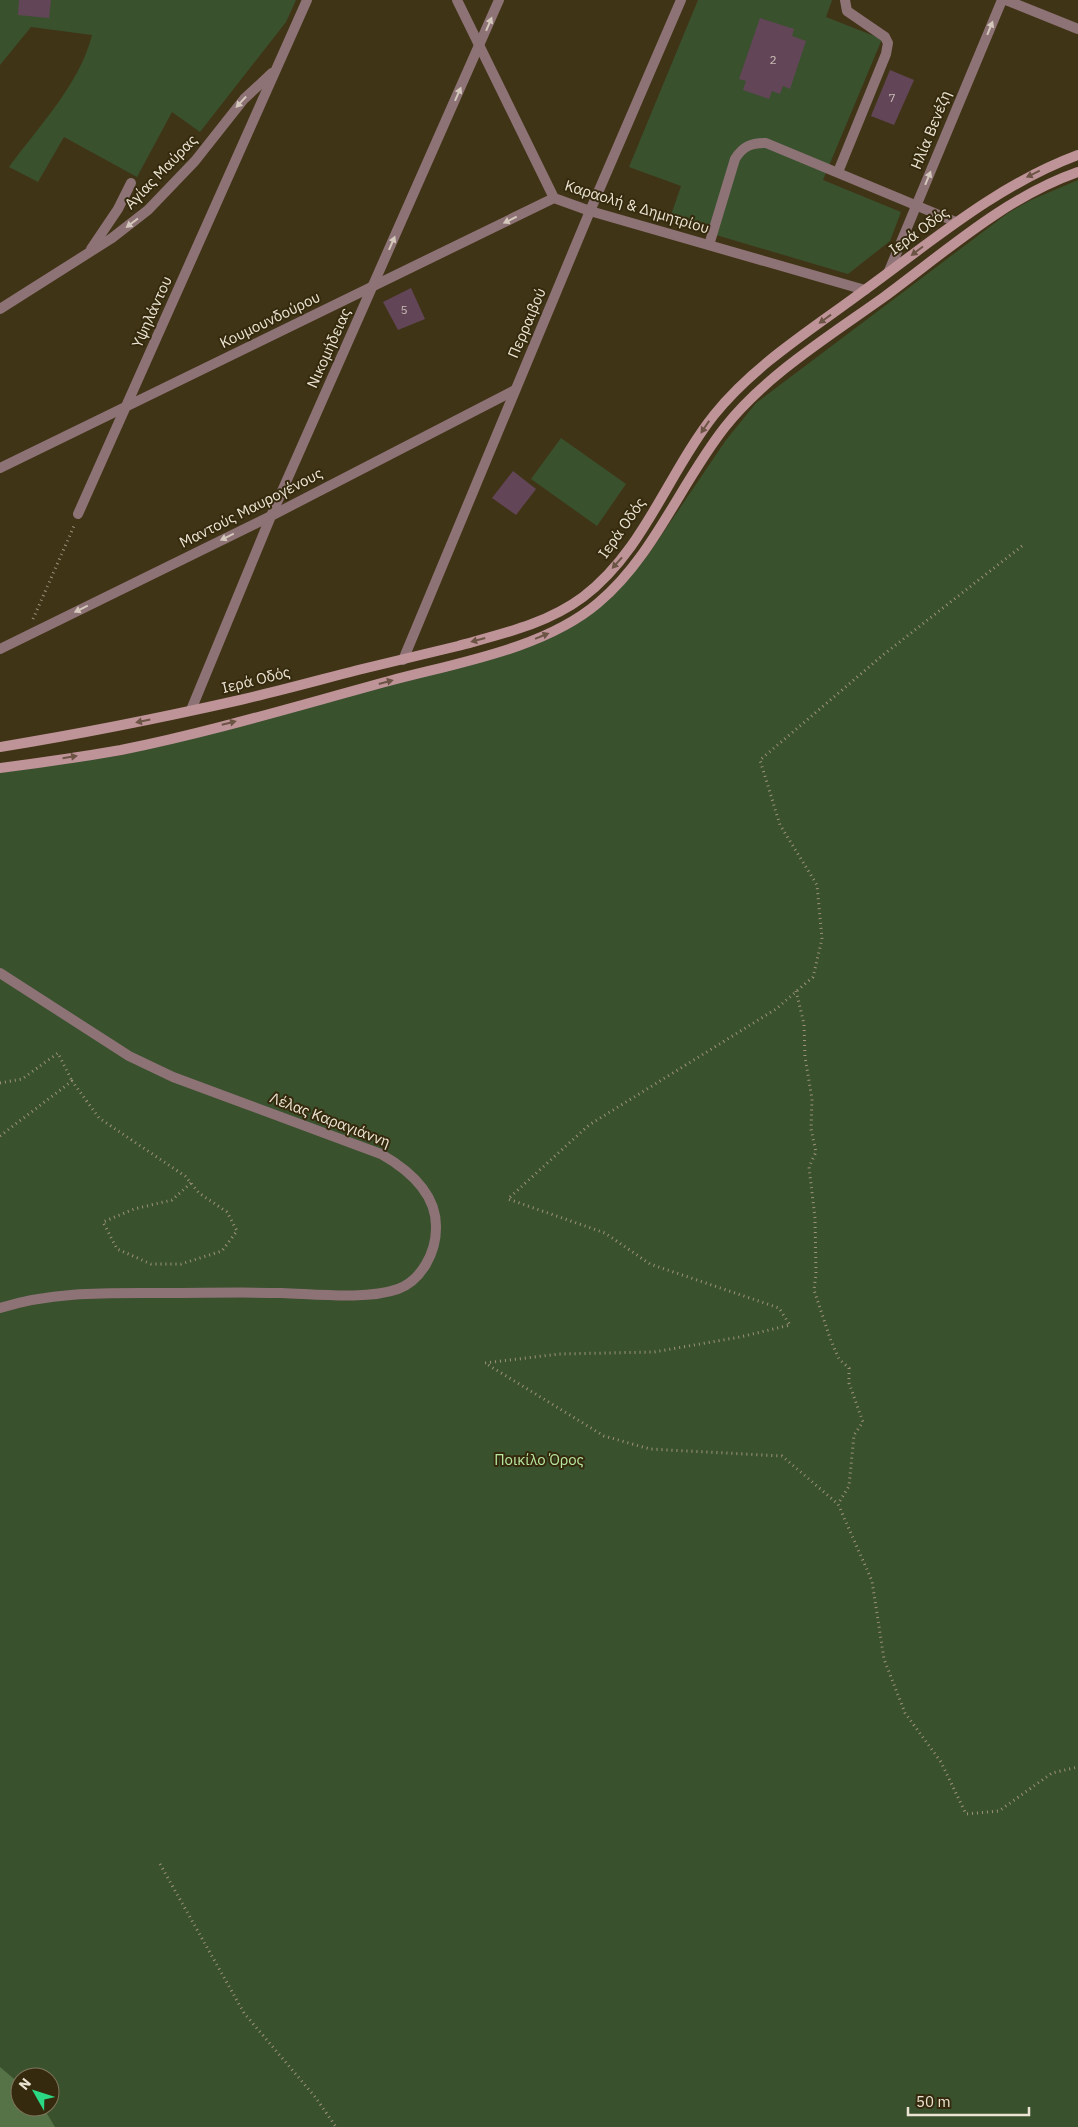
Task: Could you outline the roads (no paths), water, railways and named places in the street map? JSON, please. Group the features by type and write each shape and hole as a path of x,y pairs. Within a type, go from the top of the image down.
{"main road":[{"name":"Ιερά Οδός","path":"0,747 84,733 191,710 403,660 524,627 567,608 586,595 623,557 703,430 727,399 773,358 956,222 1018,182 1078,155"},
{"name":"Ιερά Οδός","path":"0,768 121,750 505,649 559,629 597,604 634,566 720,433 754,395 969,234 1027,195 1078,172"}],"street":[{"name":"Υψηλάντου","path":"78,514 307,0"},
{"name":"Καραολή & Δημητρίου","path":"457,0 554,198 590,211 865,290"},
{"name":"Νικομήδειας","path":"191,710 271,516 499,0"},
{"name":"Περραιβού","path":"403,660 590,211 681,0"},
{"path":"838,172 886,54 888,42 885,37 847,11 846,0"},
{"name":"Ηλία Βενέζη","path":"889,272 1002,0"},
{"path":"1006,0 1078,29"},
{"name":"Αγίας Μαύρας","path":"0,309 87,254 148,210 195,161 244,99 276,69"},
{"path":"709,246 735,159 741,149 753,143 766,143 956,222"},
{"path":"87,254 118,209 131,183"},
{"name":"Κουμουνδούρου","path":"0,468 554,198"},
{"name":"Μαντούς Μαυρογένους","path":"0,649 271,516 515,390"},
{"name":"Λέλας Καραγιάννη","path":"0,973 129,1056 173,1077 381,1154 411,1174 424,1189 437,1217 433,1251 423,1268 412,1281 398,1289 352,1296 98,1293 27,1300 0,1308"}],"park label":[{"name":"Ποικίλο Όρος","path":"539,1460"}]}
